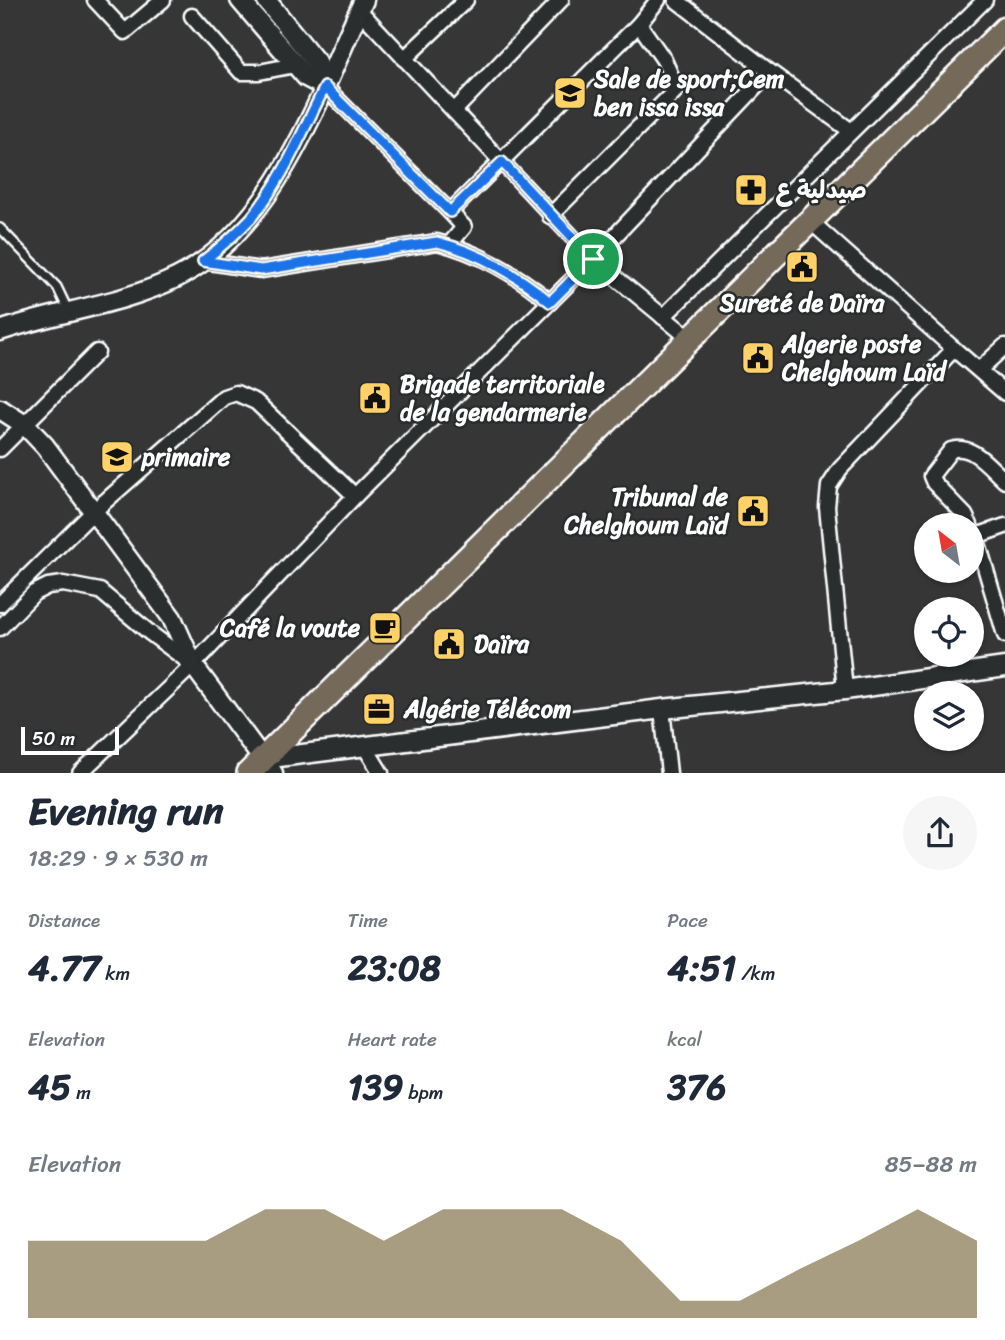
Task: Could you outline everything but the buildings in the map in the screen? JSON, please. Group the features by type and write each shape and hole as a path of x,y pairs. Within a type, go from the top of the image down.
{"main road":[{"path":"262,768 690,338 1005,29"}],"street":[{"path":"95,0 125,32 163,0"},
{"path":"240,0 306,77 325,87 464,227 449,245"},
{"path":"266,0 317,63 325,87"},
{"path":"404,59 466,0"},
{"path":"454,111 561,0"},
{"path":"450,212 639,24 659,0"},
{"path":"676,0 851,131"},
{"path":"663,317 985,0"},
{"path":"0,331 35,319 69,313 177,278 228,242 252,217 279,177 325,87 361,5 404,59 550,216 593,259 690,338"},
{"path":"192,16 241,72 259,72 295,65"},
{"path":"550,216 677,89 664,60 639,24"},
{"path":"80,773 193,665 355,496 593,259 770,72"},
{"path":"809,220 1005,393"},
{"path":"203,261 261,270 437,242 511,273 550,302"},
{"path":"0,342 69,313"},
{"path":"979,369 1005,346"},
{"path":"845,690 827,507 829,486 840,469 954,349"},
{"path":"0,449 97,352"},
{"path":"0,604 93,512 223,397 236,393 256,402 355,496"},
{"path":"0,409 25,425 45,446 172,618 193,665 262,768 365,747 662,709 845,690 1005,667"},
{"path":"963,513 934,483 931,476 951,450 966,449 975,453 1005,481"},
{"path":"984,529 1005,526"},
{"path":"984,568 1005,635"},
{"path":"0,628 34,593 48,586 63,584 100,591 193,665"},
{"path":"150,633 166,629 172,618"},
{"path":"662,709 669,773"},
{"path":"365,747 381,773"}],"lane":[{"path":"0,228 57,287 69,313"}],"place":[{"name":"Sale de sport;Cem ben issa issa","path":"570,93"},
{"name":"صيدلية ع","path":"751,190"},
{"name":"Sureté de Daïra","path":"802,267"},
{"name":"Algerie poste Chelghoum Laïd","path":"758,358"},
{"name":"Brigade territoriale de la gendarmerie","path":"375,398"},
{"name":"primaire","path":"117,457"},
{"name":"Tribunal de Chelghoum Laïd","path":"753,511"},
{"name":"Café la voute","path":"385,628"},
{"name":"Daïra","path":"449,644"},
{"name":"Algérie Télécom","path":"379,709"}],"route":[{"path":"325,87 450,212 502,162 593,259 550,302 511,273 437,242 261,270 203,261 228,242 252,217 279,177 325,87"}]}
